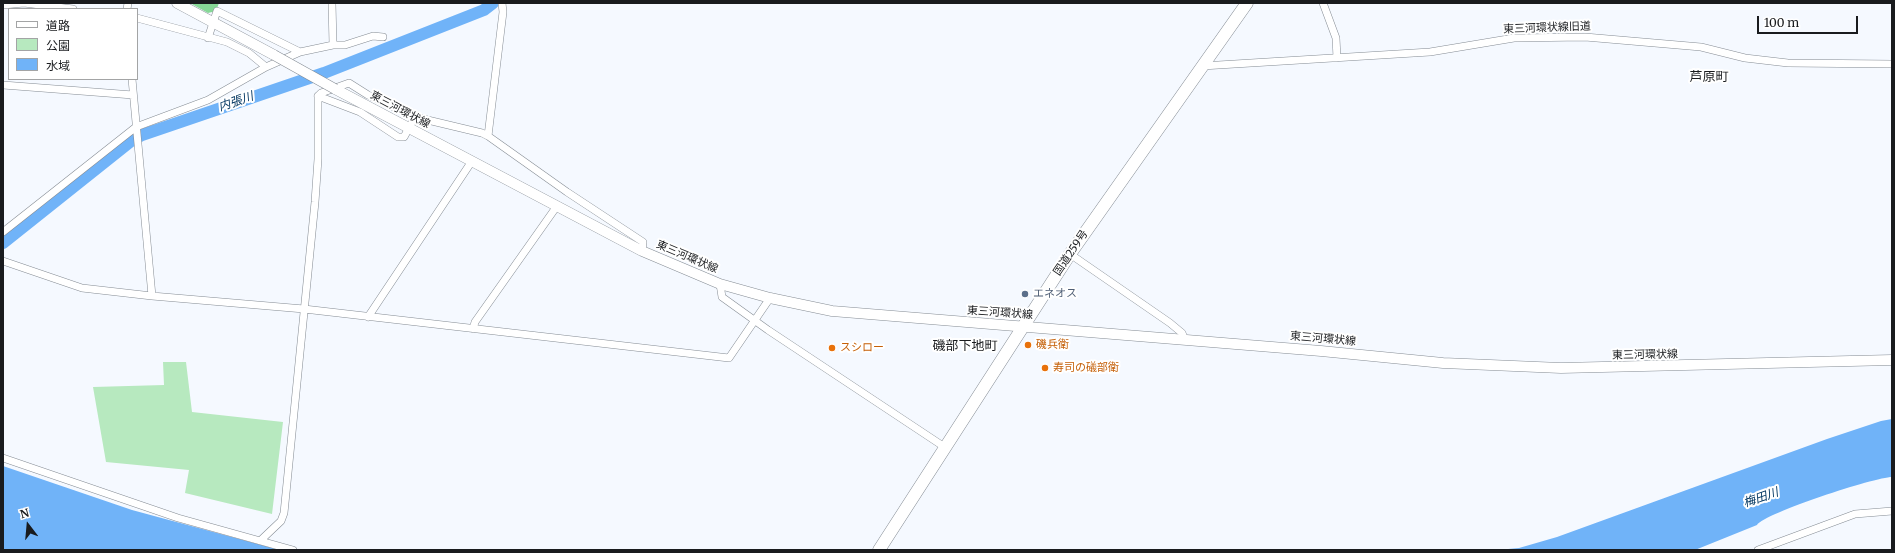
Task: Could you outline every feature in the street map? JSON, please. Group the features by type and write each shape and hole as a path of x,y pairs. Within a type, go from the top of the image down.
{"highway":[{"name":"国道259号","path":"879,550 1070,254 1201,66 1247,3"}],"main road":[{"name":"東三河環状線","path":"177,3 409,129 642,251 720,284 770,298 832,311 1024,326 1443,363 1561,368 1892,360"}],"street":[{"path":"3,5 24,3 65,8"},
{"path":"208,38 221,3"},
{"path":"332,3 333,45"},
{"path":"1323,3 1336,38 1338,58"},
{"path":"488,136 502,5"},
{"path":"217,11 300,52"},
{"path":"138,18 227,42 248,53 266,67"},
{"path":"3,232 136,127 208,100 266,67 300,52 333,45 345,45 373,36 383,37"},
{"name":"東三河環状線旧道","path":"1201,66 1430,52 1514,38 1585,37 1701,47 1745,58 1788,63 1892,64"},
{"path":"132,80 152,296"},
{"path":"318,96 321,93 349,83 368,95 415,117 482,133 567,192 643,242 642,251"},
{"path":"3,85 133,95"},
{"path":"318,96 360,112 398,137 404,137 415,117"},
{"path":"261,540 281,521 284,513 318,159 318,96"},
{"path":"368,317 472,161"},
{"path":"473,329 475,322 557,206"},
{"path":"1070,254 1170,323 1182,333 1185,340"},
{"path":"3,262 82,288 152,296 304,309 728,358 770,298"},
{"path":"720,284 722,297 946,448"},
{"path":"3,458 178,518 293,550"},
{"path":"1758,550 1855,514 1892,511"}],"green space":[{"path":"190,3 219,3 216,11 208,13"},
{"path":"163,362 186,362 192,412 283,422 272,514 185,493 189,470 106,462 93,387 164,385"}],"water":[{"name":"梅田川","path":"1892,419 1892,477 1821,496 1779,512 1764,519 1757,525 1695,550 1497,550 1519,548 1557,537 1827,439 1881,421"},
{"path":"3,466 132,510 280,550 3,550"}],"waterway":[{"name":"内張川","path":"3,243 131,141 142,135 324,73 484,10 493,3"}],"place":[{"name":"エネオス","path":"1025,294"},
{"name":"磯兵衛","path":"1028,345"},
{"name":"スシロー","path":"832,348"},
{"name":"寿司の礒部衛","path":"1045,368"}],"district":[{"name":"芦原町","path":"1709,77"},
{"name":"磯部下地町","path":"965,346"}]}
